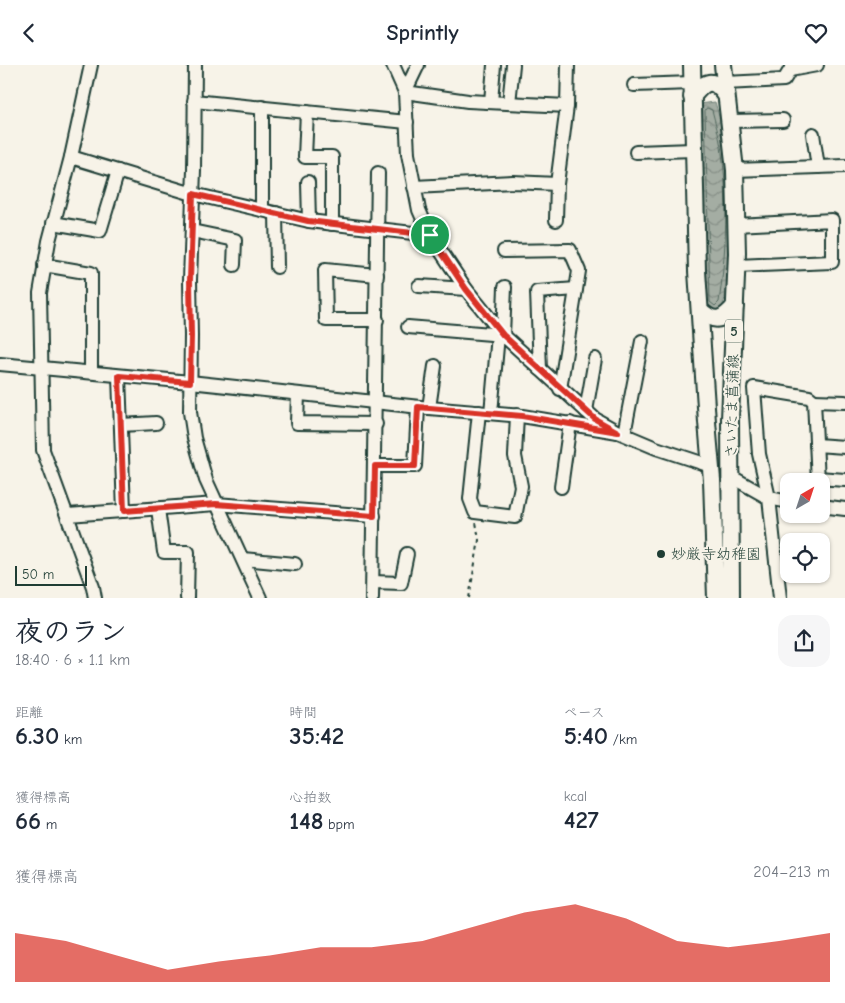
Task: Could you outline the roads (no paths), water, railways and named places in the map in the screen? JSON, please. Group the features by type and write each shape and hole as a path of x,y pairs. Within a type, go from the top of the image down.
{"main road":[{"name":"さいたま菖蒲線","path":"692,65 697,271 711,466 716,556 716,598"},
{"name":"さいたま菖蒲線","path":"723,65 735,170 737,265 730,419 731,598"},
{"path":"692,90 702,85 713,83 726,89"},
{"name":"5","path":"700,310 708,317 716,319 725,317 735,306"}],"street":[{"path":"91,65 71,157 53,223 40,293 43,450 68,515 93,587 95,598"},
{"path":"195,65 190,280 190,412 201,467 216,504 261,598"},
{"path":"393,65 405,92 408,154 419,210 430,235 466,289 501,335 595,419 656,448 711,466"},
{"path":"405,92 418,65"},
{"path":"491,102 494,65"},
{"path":"509,103 513,65"},
{"path":"556,221 557,184 567,106 568,65"},
{"path":"726,89 784,80 790,71 817,65"},
{"path":"634,85 692,90"},
{"path":"405,92 468,101 567,106"},
{"path":"194,101 407,122"},
{"path":"262,107 262,210"},
{"path":"307,112 305,157 332,157 332,224"},
{"path":"730,121 783,120"},
{"path":"813,134 818,167"},
{"path":"636,153 693,150"},
{"path":"71,157 193,194 308,221 430,235"},
{"path":"735,170 845,166"},
{"path":"53,223 100,231 118,171"},
{"path":"372,598 376,424 378,173"},
{"path":"308,182 308,221"},
{"path":"414,187 513,182 557,184"},
{"path":"276,213 277,267"},
{"path":"736,225 832,220 832,262 737,265"},
{"path":"192,231 235,240 234,265"},
{"path":"504,251 570,250 579,271 560,389"},
{"path":"44,265 91,273 91,372"},
{"path":"377,275 325,269 326,320 377,319"},
{"path":"419,286 466,289"},
{"path":"505,287 501,335 470,499 474,512 515,517 521,486 515,456 517,415"},
{"path":"540,369 538,291 576,289"},
{"path":"408,327 501,335"},
{"path":"621,433 642,341"},
{"path":"586,411 595,359"},
{"path":"0,364 517,415 621,433"},
{"path":"375,466 415,466 424,407 435,366"},
{"path":"119,376 124,511"},
{"path":"780,598 769,498 759,454 754,387 809,397 814,401 845,402"},
{"path":"298,394 297,423 376,424"},
{"path":"814,401 818,473"},
{"path":"122,425 156,423"},
{"path":"561,487 570,423"},
{"path":"816,445 845,447"},
{"path":"730,476 769,498 780,500"},
{"path":"830,480 845,480"},
{"path":"68,515 216,504 374,516"},
{"path":"830,507 845,509"},
{"path":"158,509 164,552 188,553 187,598"},
{"path":"373,582 401,583 407,554"},
{"path":"243,559 295,564"}],"water":[{"path":"715,102 726,147 729,258 725,299 721,308 715,311 705,304 700,104"}],"place":[{"name":"妙厳寺幼稚園","path":"661,554"}]}
